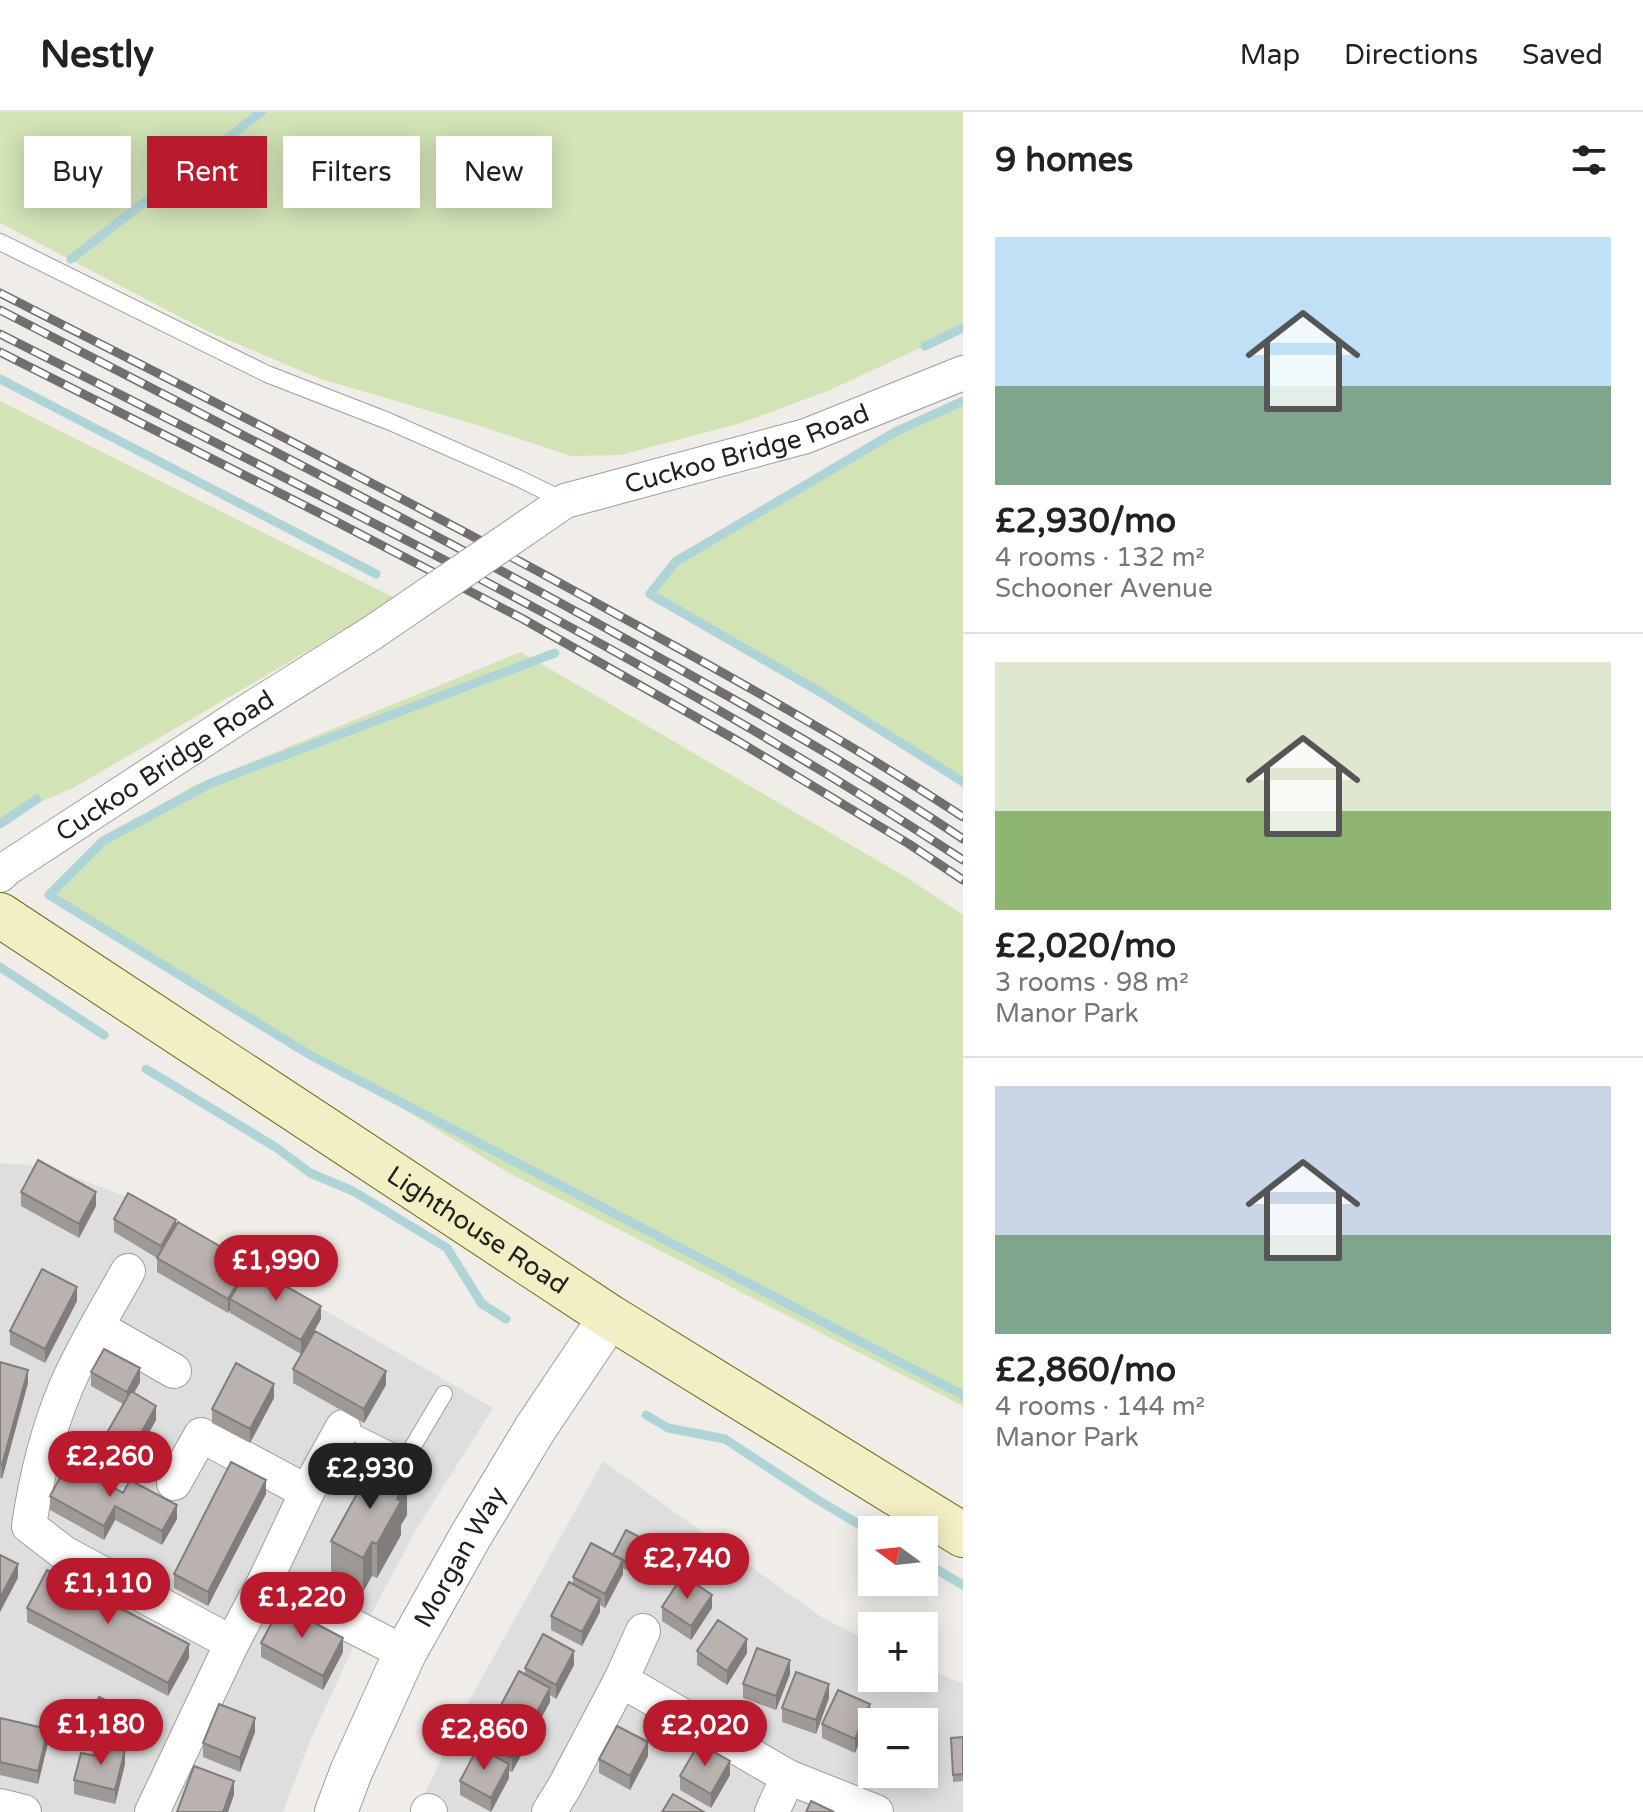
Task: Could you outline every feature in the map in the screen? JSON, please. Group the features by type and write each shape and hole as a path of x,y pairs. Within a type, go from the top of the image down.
{"main road":[{"name":"Lighthouse Road","path":"0,915 610,1317 963,1535"}],"street":[{"name":"Cuckoo Bridge Road","path":"0,875 240,716 372,633 565,501 806,436 963,373"},
{"path":"128,1271 67,1385 48,1434 35,1485 29,1526 64,1553 232,1643"},
{"name":"Morgan Way","path":"336,1812 405,1653 535,1429 610,1317"},
{"path":"97,1327 174,1371"},
{"path":"152,1812 232,1643 343,1427"},
{"path":"174,1483 201,1435 307,1492"},
{"path":"265,1581 405,1653"},
{"path":"557,1799 621,1680 643,1631"},
{"path":"621,1680 788,1777 876,1812"},
{"path":"772,1812 788,1777"},
{"path":"0,1806 24,1812"}],"lane":[{"path":"0,242 267,374 388,421 565,501"},
{"path":"343,1427 406,1458 444,1394"}],"shaded area":[{"path":"0,1163 29,1165 64,1173 135,1200 493,1408 417,1528 351,1652 310,1741 283,1812 0,1812"},
{"path":"603,1461 820,1616 858,1636 858,1692 938,1692 938,1674 963,1683 963,1812 416,1812 469,1701"}],"green space":[{"path":"0,112 963,112 963,328 830,390 741,423 621,455 571,456 321,379 209,332 0,223"},
{"path":"0,401 397,599 73,788 0,819"},
{"path":"963,401 963,782 820,692 650,594 675,562 897,431"},
{"path":"521,652 909,879 963,915 963,1406 509,1173 52,896 113,832 195,785"}],"building":[{"path":"38,1160 96,1192 79,1224 21,1192"},
{"path":"128,1193 176,1220 161,1246 114,1219"},
{"path":"178,1222 249,1263 228,1299 157,1258"},
{"path":"250,1266 321,1306 301,1340 230,1299"},
{"path":"42,1269 77,1287 45,1349 10,1331"},
{"path":"315,1331 386,1371 364,1409 293,1369"},
{"path":"104,1349 140,1368 127,1392 91,1372"},
{"path":"0,1362 28,1370 2,1465 0,1464"},
{"path":"236,1363 274,1384 250,1429 212,1409"},
{"path":"131,1391 156,1406 130,1453 104,1438"},
{"path":"231,1462 266,1480 208,1592 174,1574"},
{"path":"68,1463 123,1493 130,1480 177,1505 162,1531 115,1506 104,1526 50,1496"},
{"path":"374,1463 407,1481 397,1499 401,1501 377,1544 372,1542 363,1558 331,1541"},
{"path":"626,1530 658,1547 644,1572 613,1555"},
{"path":"591,1543 623,1560 605,1594 573,1577"},
{"path":"0,1555 18,1564 0,1598"},
{"path":"47,1570 189,1644 168,1683 27,1608"},
{"path":"683,1575 712,1595 691,1626 662,1607"},
{"path":"569,1582 600,1599 582,1632 551,1616"},
{"path":"281,1605 343,1638 323,1676 261,1643"},
{"path":"718,1620 747,1639 727,1671 697,1651"},
{"path":"543,1634 574,1651 556,1685 525,1668"},
{"path":"757,1648 790,1660 776,1696 743,1684"},
{"path":"519,1671 550,1688 532,1721 501,1705"},
{"path":"796,1672 829,1684 816,1720 782,1708"},
{"path":"838,1690 870,1704 868,1708 858,1708 855,1739 822,1724"},
{"path":"99,1697 125,1709 113,1735 87,1723"},
{"path":"219,1704 255,1718 240,1758 203,1743"},
{"path":"498,1708 530,1725 512,1758 480,1742"},
{"path":"0,1718 48,1729 38,1771 0,1762"},
{"path":"617,1726 648,1742 630,1776 599,1759"},
{"path":"963,1737 963,1774 953,1775 951,1738"},
{"path":"699,1743 730,1761 711,1794 680,1776"},
{"path":"100,1744 125,1750 115,1790 74,1780 81,1753 97,1756"},
{"path":"478,1747 509,1764 491,1798 460,1781"},
{"path":"194,1766 234,1781 223,1812 177,1812"},
{"path":"673,1794 704,1812 662,1812"},
{"path":"811,1801 834,1812 806,1812"}],"waterway":[{"path":"71,259 261,112"},
{"path":"925,346 963,328"},
{"path":"0,379 376,574"},
{"path":"963,401 897,431 675,562 650,594 820,692 963,782"},
{"path":"555,653 211,783 103,841 49,895 310,1055 963,1395"},
{"path":"0,824 37,799"},
{"path":"0,967 104,1035"},
{"path":"146,1069 277,1148 310,1173 353,1191 447,1248 482,1304 506,1319"},
{"path":"646,1415 668,1428 725,1439 858,1524"},
{"path":"938,1570 963,1585"}],"railway":[{"path":"0,293 542,573 793,713 963,817"},
{"path":"0,310 553,599 799,737 963,839"},
{"path":"0,334 367,520 610,649 847,786 963,860"},
{"path":"0,352 523,619 738,741 963,880"}]}
